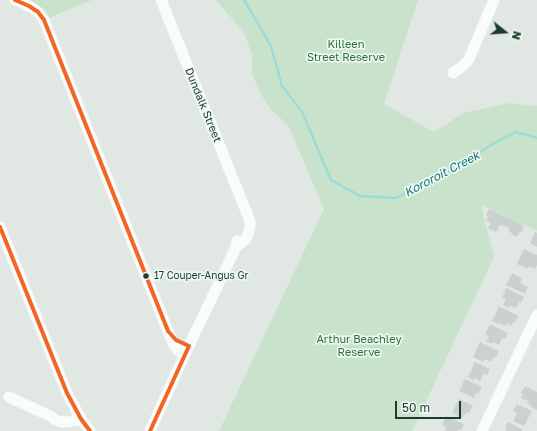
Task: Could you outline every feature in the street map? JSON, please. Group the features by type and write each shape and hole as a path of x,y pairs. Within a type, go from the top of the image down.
{"street":[{"path":"15,0 38,12 44,20 174,345 178,350 187,350 150,431"},
{"name":"Dundalk Street","path":"161,0 245,210 245,221 237,240 236,247 187,350"},
{"path":"453,73 464,65 469,59 494,0"},
{"path":"0,227 76,415 84,431"},
{"path":"482,431 537,316"},
{"path":"9,397 50,416 57,417 76,415"},
{"path":"76,415 90,431"}],"green space":[{"path":"29,0 92,0 48,18"},
{"path":"216,0 418,0 384,104 434,132 463,113 510,103 537,106 537,231 481,205 494,257 412,431 219,431 324,209 288,125 271,110 260,93 252,74 252,54 244,33"}],"building":[{"path":"489,209 523,225 522,226 524,227 522,232 520,231 517,237 508,231 510,228 503,225 500,225 496,232 488,228 491,223 486,221 488,217 486,216"},
{"path":"535,232 537,233 537,247 530,243"},
{"path":"524,249 537,255 537,265 535,269 529,266 528,269 517,264"},
{"path":"512,273 522,279 520,283 528,287 525,294 506,285"},
{"path":"506,288 524,297 516,308 510,306 509,308 503,305 506,300 502,298"},
{"path":"499,306 518,316 515,323 513,322 512,326 507,323 506,326 492,321"},
{"path":"490,324 508,333 505,339 502,338 499,345 486,341 489,336 485,334"},
{"path":"480,342 499,351 491,362 485,359 483,362 473,357"},
{"path":"475,362 490,369 487,375 484,373 480,381 475,378 473,380 468,377"},
{"path":"465,379 482,387 478,394 476,393 474,398 459,391"},
{"path":"525,386 537,392 537,410 527,403 528,401 521,398 523,394 521,393"},
{"path":"459,399 473,406 469,413 467,412 465,415 464,414 462,418 452,413"},
{"path":"517,404 532,411 524,426 513,421 517,413 513,411"},
{"path":"446,416 464,424 461,430 445,431 446,427 442,425"},
{"path":"508,422 522,429 521,431 506,431 507,429 505,428"}],"waterway":[{"name":"Kororoit Creek","path":"244,0 271,46 282,86 302,112 331,180 360,196 396,198 445,174 496,142 516,132 537,138"}],"transit line":[{"path":"15,0 38,12 44,20 168,331 176,340 189,346 150,431"},
{"path":"0,227 67,393 81,419 90,431"}],"place":[{"name":"17 Couper-Angus Gr","path":"146,276"}],"park label":[{"name":"Killeen Street Reserve","path":"346,51"},
{"name":"Arthur Beachley Reserve","path":"359,346"}]}
